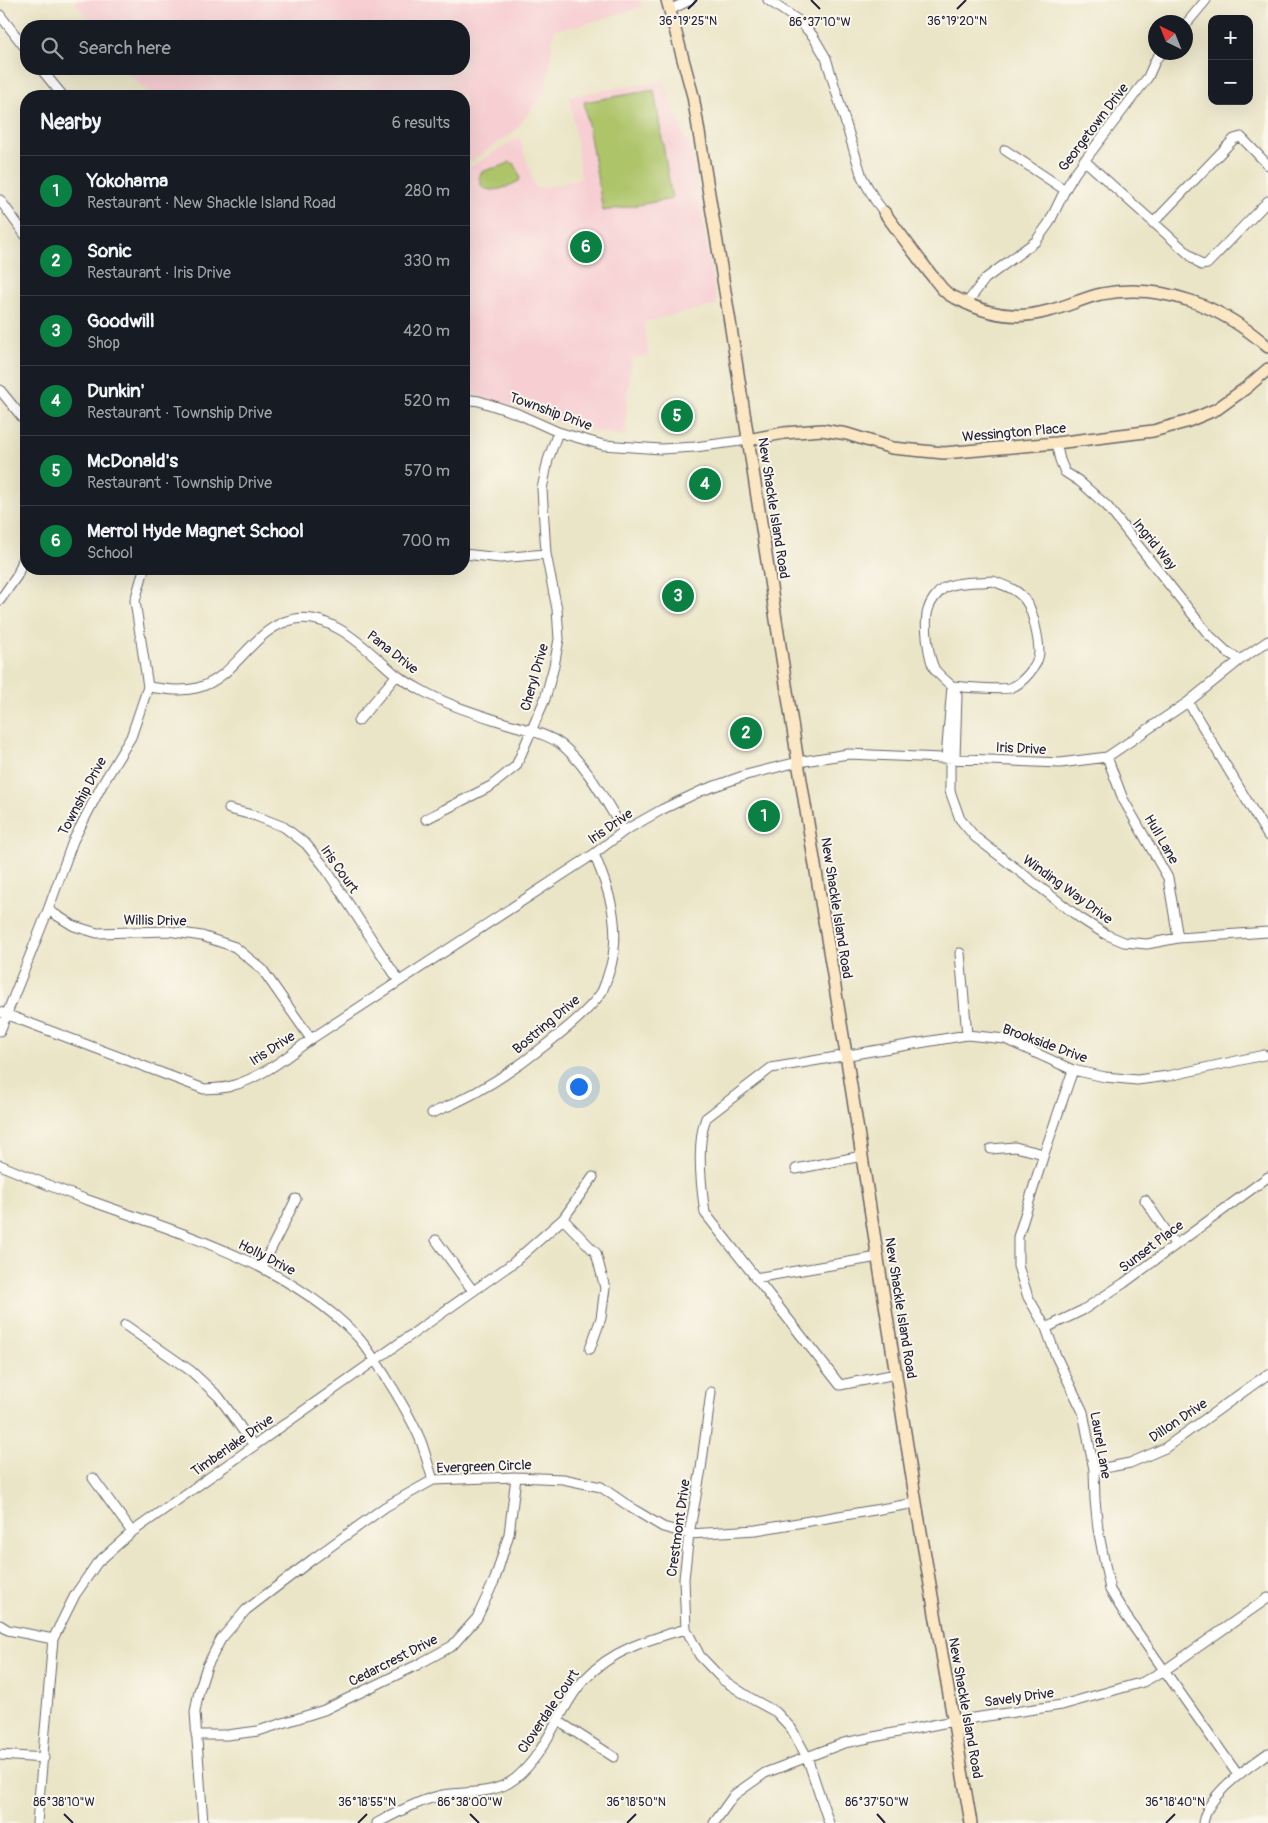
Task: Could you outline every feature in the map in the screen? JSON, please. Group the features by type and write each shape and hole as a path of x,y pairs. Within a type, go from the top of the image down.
{"main road":[{"name":"New Shackle Island Road","path":"668,5 693,96 916,1503 970,1823"},
{"path":"884,212 946,293 983,311 1004,316 1022,316 1048,312 1102,294 1143,292 1174,295 1198,302 1222,313 1268,347"},
{"name":"Wessington Place","path":"748,440 784,433 822,430 847,434 892,448 944,453 1056,443 1153,431 1186,422 1217,409 1268,369"}],"street":[{"path":"668,5 690,0"},
{"path":"768,0 799,21 813,36 826,58 862,177 884,212"},
{"path":"1193,16 1206,0"},
{"path":"0,15 20,41"},
{"name":"Georgetown Drive","path":"966,304 985,279 1036,242 1049,223 1065,190 1084,160 1148,76 1156,60"},
{"path":"46,75 58,90"},
{"path":"1153,223 1234,139 1241,137 1268,165"},
{"path":"1005,150 1065,190"},
{"path":"1084,160 1201,265 1207,264 1268,201"},
{"path":"0,200 20,228"},
{"path":"0,390 20,415"},
{"name":"Township Drive","path":"470,400 479,401 516,413 558,432 603,444 661,449 695,447 748,440"},
{"name":"Cheryl Drive","path":"426,819 491,786 516,766 545,699 559,639 557,609 546,554 542,489 548,460 558,432"},
{"name":"Ingrid Way","path":"1056,443 1065,472 1079,481 1107,506 1209,635 1226,651 1240,660"},
{"path":"470,555 500,558 546,554"},
{"path":"0,600 17,576 20,568"},
{"name":"Township Drive","path":"0,1031 3,1013 48,910 72,840 131,736 148,687 135,601 142,575"},
{"path":"993,582 1010,587 1027,601 1034,618 1039,654 1033,667 1019,683 1009,688 954,686 935,670 930,654 926,623 931,603 943,589 953,585 993,582"},
{"name":"Pana Drive","path":"148,687 172,690 197,688 219,677 253,642 271,629 295,619 316,620 335,627 360,643 397,675 422,690 450,704 532,731 560,744 584,766 624,831"},
{"name":"Iris Drive","path":"3,1013 204,1089 230,1087 262,1072 594,854 624,831 663,809 701,791 746,775 798,762 848,754 1060,763 1107,757 1188,702 1240,660 1268,641"},
{"path":"358,721 397,675"},
{"name":"Winding Way Drive","path":"954,686 950,791 960,819 974,838 1080,918 1105,934 1124,942 1147,944 1178,938 1268,932"},
{"path":"1188,702 1268,836"},
{"name":"Hull Lane","path":"1107,757 1123,799 1168,878 1178,938"},
{"name":"Iris Court","path":"229,809 256,816 284,827 306,844 324,866 400,981"},
{"name":"Bostring Drive","path":"432,1113 462,1102 500,1079 574,1022 601,993 613,961 615,918 607,884 594,854"},
{"name":"Willis Drive","path":"48,910 74,926 97,933 168,932 202,936 235,947 262,969 311,1039"},
{"path":"960,953 967,1035"},
{"name":"Brookside Drive","path":"896,1374 840,1385 705,1213 701,1186 702,1129 706,1118 771,1068 967,1035 1005,1039 1073,1070 1105,1077 1137,1080 1168,1076 1264,1055"},
{"name":"Laurel Lane","path":"1073,1070 1018,1238 1018,1266 1028,1297 1046,1328 1056,1356 1083,1412 1094,1470 1098,1529 1110,1590 1126,1616 1238,1775"},
{"path":"991,1148 1015,1147 1044,1154"},
{"path":"796,1169 862,1156"},
{"name":"Holly Drive","path":"0,1166 85,1200 150,1221 262,1267 302,1291 356,1335 376,1360 421,1442 433,1480"},
{"name":"Sunset Place","path":"1046,1328 1083,1310 1124,1283 1268,1177"},
{"name":"Timberlake Drive","path":"38,1823 53,1639 75,1595 97,1563 132,1532 513,1263 563,1219 593,1178"},
{"path":"262,1267 296,1199"},
{"path":"1145,1200 1175,1244"},
{"path":"563,1219 596,1253 605,1288 601,1318 590,1349"},
{"path":"436,1240 474,1291"},
{"path":"755,1278 878,1257"},
{"path":"125,1324 191,1371 219,1397 254,1446"},
{"name":"Dillon Drive","path":"1094,1470 1130,1463 1165,1448 1268,1374"},
{"name":"Crestmont Drive","path":"711,1392 684,1579 686,1629 700,1656 723,1680 776,1712 791,1728 807,1757 829,1823"},
{"name":"Evergreen Circle","path":"203,1823 195,1712 207,1666 221,1639 246,1610 313,1559 385,1507 433,1480 516,1477 563,1479 601,1487 662,1527 689,1534 756,1530 916,1503"},
{"name":"Cedarcrest Drive","path":"196,1735 227,1735 258,1731 324,1710 452,1646 477,1618 495,1580 509,1534 516,1477"},
{"path":"92,1478 132,1532"},
{"name":"Savely Drive","path":"714,1823 734,1795 765,1774 844,1743 953,1721 1062,1705 1143,1682 1165,1670 1268,1598"},
{"path":"0,1625 8,1630 53,1639"},
{"name":"Cloverdale Court","path":"377,1823 398,1812 442,1795 471,1794 493,1789 514,1779 532,1761 547,1741 584,1680 603,1662 643,1642 686,1629"},
{"path":"558,1721 614,1757"},
{"path":"1203,1823 1213,1800 1238,1775 1268,1753"},
{"path":"0,1754 44,1758"}],"shaded area":[{"path":"74,0 641,0 643,7 581,25 554,30 546,91 513,133 470,162 470,90 146,90 130,75 470,75 470,20 88,20"},
{"path":"664,81 692,154 717,305 643,322 649,356 632,358 627,393 625,436 572,427 505,403 470,394 470,167 519,137 536,189 581,179 570,96"}],"green space":[{"path":"654,90 672,199 603,211 584,102"},
{"path":"510,162 515,164 519,181 496,190 482,187 479,178 481,173"}],"place":[{"name":"Merrol Hyde Magnet School","path":"586,247"},
{"name":"McDonald's","path":"677,416"},
{"name":"Dunkin'","path":"705,484"},
{"name":"Goodwill","path":"678,596"},
{"name":"Sonic","path":"746,733"},
{"name":"Yokohama","path":"764,816"}]}
